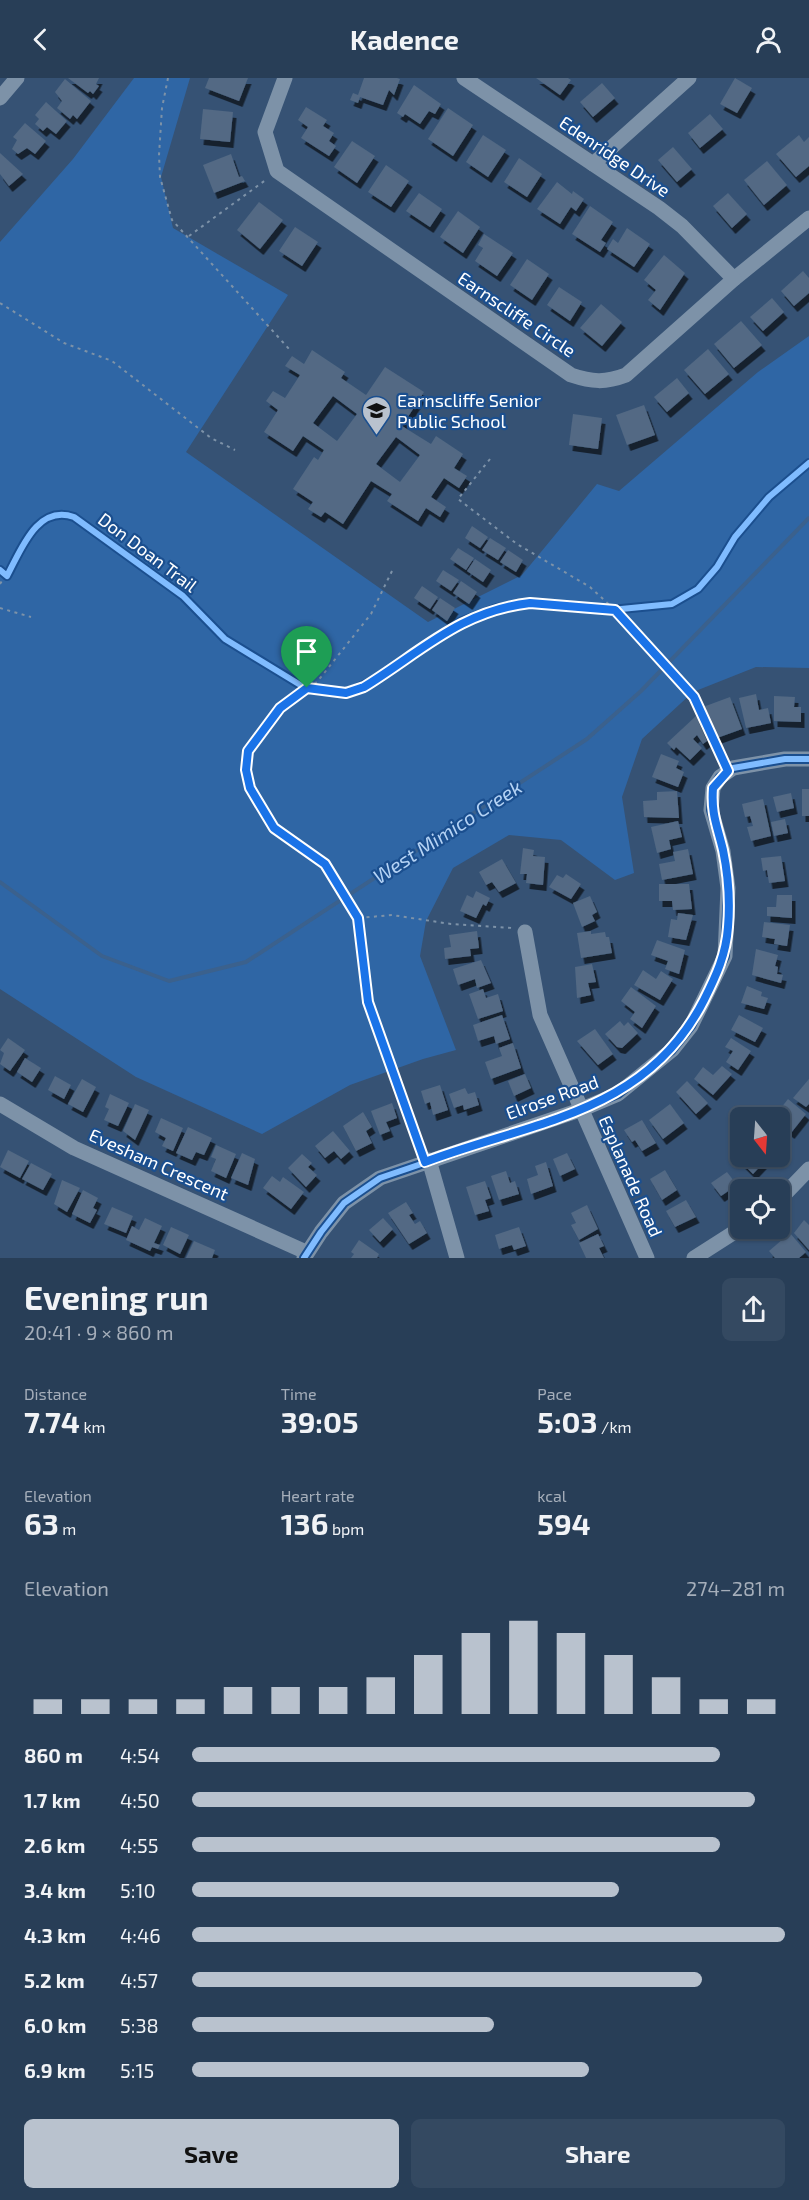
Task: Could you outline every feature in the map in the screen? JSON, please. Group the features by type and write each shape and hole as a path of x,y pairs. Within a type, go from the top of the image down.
{"street":[{"path":"0,98 17,78"},
{"path":"277,171 265,132 285,78"},
{"name":"Edenridge Drive","path":"464,78 682,226 734,279"},
{"path":"593,164 689,78"},
{"name":"Earnscliffe Circle","path":"277,171 571,375 590,381 608,382 626,375 734,279 809,218"},
{"path":"728,771 733,768 785,759 809,759"},
{"name":"Elrose Road","path":"305,1255 345,1203 380,1179 580,1110 618,1094 672,1050 691,1026 725,956 728,888 723,851 711,810 713,788 728,771"},
{"name":"Esplanade Road","path":"525,932 540,1015 647,1258"},
{"name":"Evesham Crescent","path":"0,1104 74,1148 305,1255"},
{"path":"427,1161 457,1258"},
{"path":"790,1189 809,1169"},
{"path":"694,1258 730,1235"}],"path":[{"path":"168,78 162,108 160,177 172,220 290,350"},
{"path":"187,237 277,171"},
{"path":"0,303 64,343 112,360 211,438 235,450"},
{"path":"490,459 458,499 517,544 590,587 615,610 678,676 694,697 728,771"},
{"path":"0,570 7,576"},
{"path":"392,572 371,614 316,682 280,708 248,751 246,770 250,788 274,828 315,856 336,879 356,913 368,1002 427,1161"},
{"path":"0,608 31,617"},
{"path":"358,918 392,915 451,924 508,927 525,932"}],"shaded area":[{"path":"134,78 190,78 161,177 173,228 288,295 186,452 428,622 522,575 597,484 619,491 758,372 809,336 809,668 756,667 693,692 642,739 622,797 634,873 615,880 561,840 509,835 453,868 426,921 420,956 456,1050 423,1059 350,1085 262,1134 136,1077 0,989 0,242 73,159"}],"building":[{"path":"68,78 99,78 96,84 99,86 93,94 90,91 88,93"},
{"path":"209,78 248,78 239,101 205,88"},
{"path":"364,78 400,79 394,95 389,90 383,105 360,97 358,103 350,100 353,93 358,95"},
{"path":"536,78 568,78 571,80 560,95"},
{"path":"735,78 752,88 737,113 720,104"},
{"path":"65,79 91,101 77,119 73,115 70,119 57,108 62,101 55,92"},
{"path":"602,83 615,98 593,117 580,102"},
{"path":"414,85 441,104 435,114 429,111 420,124 405,114 403,117 397,113"},
{"path":"46,102 67,121 56,134 47,127 43,131 35,124 39,119 35,115"},
{"path":"306,107 327,120 323,126 334,133 329,141 336,146 329,156 301,138 308,127 298,120"},
{"path":"448,108 473,125 453,156 428,139"},
{"path":"203,109 233,112 230,142 200,139"},
{"path":"710,114 723,129 700,148 688,133"},
{"path":"25,123 46,141 35,154 27,148 18,154 12,149 17,140 13,137"},
{"path":"483,135 506,150 488,177 466,162"},
{"path":"799,135 804,142 809,137 809,166 796,177 776,154"},
{"path":"352,141 375,156 357,183 334,167"},
{"path":"673,147 692,169 677,182 658,160"},
{"path":"0,153 23,174 9,186 0,174"},
{"path":"231,154 239,177 242,176 245,181 214,193 203,165"},
{"path":"519,158 542,174 527,197 504,182"},
{"path":"767,161 787,185 764,205 744,180"},
{"path":"386,165 409,181 391,207 368,192"},
{"path":"557,182 572,194 573,191 584,199 576,211 571,207 560,224 537,209"},
{"path":"419,193 442,209 430,227 406,211"},
{"path":"728,193 747,214 732,228 713,206"},
{"path":"259,202 283,220 260,249 237,230"},
{"path":"590,206 613,222 601,240 606,243 600,252 572,234"},
{"path":"458,211 480,227 463,253 440,237"},
{"path":"295,227 318,242 302,266 279,251"},
{"path":"627,228 650,244 634,267 607,249 613,239 618,243"},
{"path":"484,234 513,253 497,276 475,261 483,248 478,245"},
{"path":"664,255 685,273 660,310 648,300 656,290 644,280"},
{"path":"527,259 549,274 532,300 510,285"},
{"path":"803,271 809,278 809,293 794,306 781,291"},
{"path":"559,287 582,302 570,321 547,305"},
{"path":"772,298 784,312 763,331 750,317"},
{"path":"601,304 622,322 602,346 580,328"},
{"path":"741,321 762,345 734,368 714,344"},
{"path":"708,349 729,374 705,394 684,370"},
{"path":"312,350 345,372 341,378 366,395 385,367 424,392 402,426 431,444 436,436 463,454 454,468 467,476 459,488 444,478 431,497 446,507 440,517 426,508 418,521 387,501 392,494 371,481 343,524 325,512 321,517 308,509 313,502 293,489 314,457 318,460 324,450 303,436 293,451 264,432 278,410 266,401 273,391 285,398 300,375 285,366 292,356 304,364","holes":["333,396 357,414 337,441 313,423","396,437 420,455 400,482 376,464"]},
{"path":"677,378 689,393 667,412 654,397"},
{"path":"644,405 655,435 627,445 616,415"},
{"path":"573,414 602,418 598,449 569,445"},
{"path":"472,526 488,537 480,548 465,538"},
{"path":"490,538 506,548 498,560 482,550"},
{"path":"458,548 474,558 466,570 450,559"},
{"path":"508,550 523,560 516,572 500,562"},
{"path":"475,559 491,570 483,582 467,571"},
{"path":"443,570 459,580 451,591 436,581"},
{"path":"461,581 477,592 469,604 453,593"},
{"path":"422,586 438,597 430,609 414,598"},
{"path":"440,598 455,608 447,621 432,610"},
{"path":"756,694 759,710 768,708 771,723 746,728 739,698"},
{"path":"774,696 795,697 794,707 801,707 801,722 774,721"},
{"path":"730,697 742,729 717,738 703,707"},
{"path":"696,716 707,741 703,744 697,735 693,739 702,748 690,760 676,747 674,750 667,743"},
{"path":"661,754 679,761 676,768 684,772 678,787 652,777"},
{"path":"802,789 809,789 809,816 802,816"},
{"path":"677,791 679,818 644,817 643,801 657,800 657,792"},
{"path":"791,793 794,808 777,812 773,797"},
{"path":"763,799 771,836 751,841 747,827 753,826 750,816 745,817 742,804"},
{"path":"785,819 788,833 774,836 771,822"},
{"path":"678,821 682,837 669,840 671,849 657,853 651,827"},
{"path":"523,848 534,850 533,856 545,857 543,885 526,883 527,874 520,874"},
{"path":"688,849 693,874 662,880 659,864 675,861 673,852"},
{"path":"781,856 785,881 769,883 767,870 763,871 761,858"},
{"path":"502,859 516,883 499,892 492,882 486,885 479,872"},
{"path":"566,874 581,884 571,899 549,887 557,875 563,878"},
{"path":"659,884 689,884 692,909 673,910 672,901 659,901"},
{"path":"476,891 490,898 486,906 483,904 476,918 460,911 467,895 473,898"},
{"path":"777,895 792,895 792,918 767,916 767,907 776,907"},
{"path":"590,896 597,912 592,915 595,921 582,927 573,903"},
{"path":"678,913 693,915 686,940 668,937 671,919 677,920"},
{"path":"764,922 790,925 787,946 774,944 775,939 762,937"},
{"path":"477,931 479,948 470,949 471,956 445,959 444,948 451,947 449,935"},
{"path":"591,931 591,934 605,932 606,937 609,937 612,953 581,958 577,933"},
{"path":"657,940 685,950 679,974 665,969 668,961 651,955"},
{"path":"756,949 778,955 775,966 778,967 777,974 783,975 781,983 752,975"},
{"path":"481,960 491,983 477,988 475,979 458,985 453,969"},
{"path":"592,964 596,982 588,983 591,995 577,998 575,967"},
{"path":"643,970 656,979 661,971 673,979 660,1000 634,985"},
{"path":"747,986 762,992 761,996 768,998 764,1009 741,1003"},
{"path":"631,987 656,1006 642,1028 630,1019 635,1012 621,1001"},
{"path":"483,989 486,998 498,994 503,1011 478,1019 469,994"},
{"path":"502,1015 510,1039 496,1044 494,1036 478,1041 473,1025"},
{"path":"739,1015 763,1028 755,1042 731,1030"},
{"path":"620,1021 624,1026 628,1022 638,1033 622,1048 617,1047 605,1034"},
{"path":"595,1029 613,1054 598,1065 577,1041"},
{"path":"8,1038 25,1050 10,1071 0,1064 4,1053 0,1050"},
{"path":"731,1038 751,1051 738,1070 726,1062 733,1051 725,1047"},
{"path":"513,1043 521,1068 491,1079 485,1062 502,1056 499,1048"},
{"path":"25,1058 41,1068 32,1082 17,1072"},
{"path":"722,1066 732,1074 713,1095 694,1079 703,1067 713,1075"},
{"path":"525,1074 531,1088 514,1096 508,1081"},
{"path":"55,1076 71,1085 64,1099 48,1090"},
{"path":"82,1079 96,1087 83,1112 68,1104"},
{"path":"809,1079 809,1104 806,1107 793,1098"},
{"path":"687,1081 708,1103 696,1114 676,1092"},
{"path":"440,1085 448,1110 433,1115 430,1102 425,1104 421,1091"},
{"path":"465,1088 468,1094 475,1092 479,1105 464,1110 463,1105 454,1108 449,1094"},
{"path":"110,1094 129,1103 118,1126 104,1120 109,1109 105,1107"},
{"path":"788,1099 806,1114 791,1133 790,1107 782,1107"},
{"path":"392,1103 397,1118 386,1122 390,1131 380,1135 371,1111"},
{"path":"135,1104 149,1110 135,1140 123,1131"},
{"path":"670,1104 684,1123 663,1139 649,1120"},
{"path":"363,1112 372,1127 366,1131 372,1143 356,1151 343,1126"},
{"path":"161,1118 183,1128 173,1151 162,1146 166,1138 155,1132"},
{"path":"642,1120 656,1143 642,1151 635,1140 632,1142 624,1130"},
{"path":"188,1127 212,1138 204,1155 196,1152 192,1160 176,1153"},
{"path":"333,1131 350,1151 341,1159 334,1151 325,1158 315,1146"},
{"path":"216,1145 236,1154 226,1178 211,1171 216,1159 211,1157"},
{"path":"8,1150 29,1161 20,1178 0,1167"},
{"path":"242,1153 255,1159 248,1185 231,1178"},
{"path":"567,1153 575,1169 560,1176 553,1159"},
{"path":"302,1154 312,1163 308,1167 317,1175 306,1187 288,1168"},
{"path":"546,1162 553,1186 531,1194 527,1179 538,1175 535,1166"},
{"path":"31,1163 52,1174 43,1190 22,1179"},
{"path":"746,1167 760,1167 753,1174"},
{"path":"665,1170 677,1190 662,1200 650,1179"},
{"path":"506,1171 510,1183 515,1181 519,1194 499,1200 491,1176"},
{"path":"727,1172 732,1179 730,1179 730,1190 721,1196 711,1183"},
{"path":"272,1176 280,1182 283,1177 304,1192 291,1209 263,1188"},
{"path":"62,1180 80,1188 67,1212 54,1204"},
{"path":"485,1181 491,1198 485,1200 489,1211 475,1215 466,1187"},
{"path":"83,1190 98,1198 93,1208 97,1210 90,1223 72,1214"},
{"path":"686,1200 696,1217 675,1227 666,1211"},
{"path":"406,1202 413,1213 409,1215 415,1224 420,1221 427,1233 409,1244 388,1213"},
{"path":"587,1205 598,1229 579,1240 571,1225 576,1223 571,1213"},
{"path":"112,1207 133,1216 126,1233 104,1224"},
{"path":"145,1218 162,1226 154,1243 160,1245 158,1249 152,1247 150,1251 126,1240 132,1226 139,1230"},
{"path":"383,1218 393,1229 380,1242 369,1230"},
{"path":"804,1220 809,1225 809,1250 794,1233"},
{"path":"171,1227 189,1235 180,1254 163,1245"},
{"path":"519,1227 526,1246 514,1250 512,1245 499,1249 495,1235"},
{"path":"790,1233 806,1252 799,1258 775,1258 769,1251 783,1239 790,1239"},
{"path":"598,1234 604,1246 599,1248 604,1258 586,1258 579,1243"},
{"path":"359,1240 379,1254 377,1258 351,1258 354,1254 351,1252"},
{"path":"194,1241 215,1250 212,1258 186,1258"}],"waterway":[{"name":"West Mimico Creek","path":"0,882 102,956 169,981 246,962 587,739 641,691 809,518"}],"cycle path":[{"name":"Don Doan Trail","path":"0,570 7,576 25,542 40,523 50,517 61,515 74,517 183,596 225,639 307,689 346,693 379,678 460,622 497,608 530,603 611,610 672,604 698,589 717,567 735,537 769,497 809,463"},
{"path":"304,1258 344,1203 380,1178 580,1110 618,1094 672,1050 691,1026 725,956 728,888 723,851 711,810 713,788 720,777 733,768 785,759 809,759"}],"place":[{"name":"Earnscliffe Senior Public School","path":"376,436"}],"route":[{"path":"530,603 615,610 678,676 694,697 728,771 720,777 713,788 711,810 723,851 728,888 725,956 691,1026 672,1050 618,1094 560,1118 425,1162 368,1002 358,918 325,864 274,828 250,788 246,770 248,751 280,708 307,688 346,693 364,687 460,622 497,608 530,603"}]}
